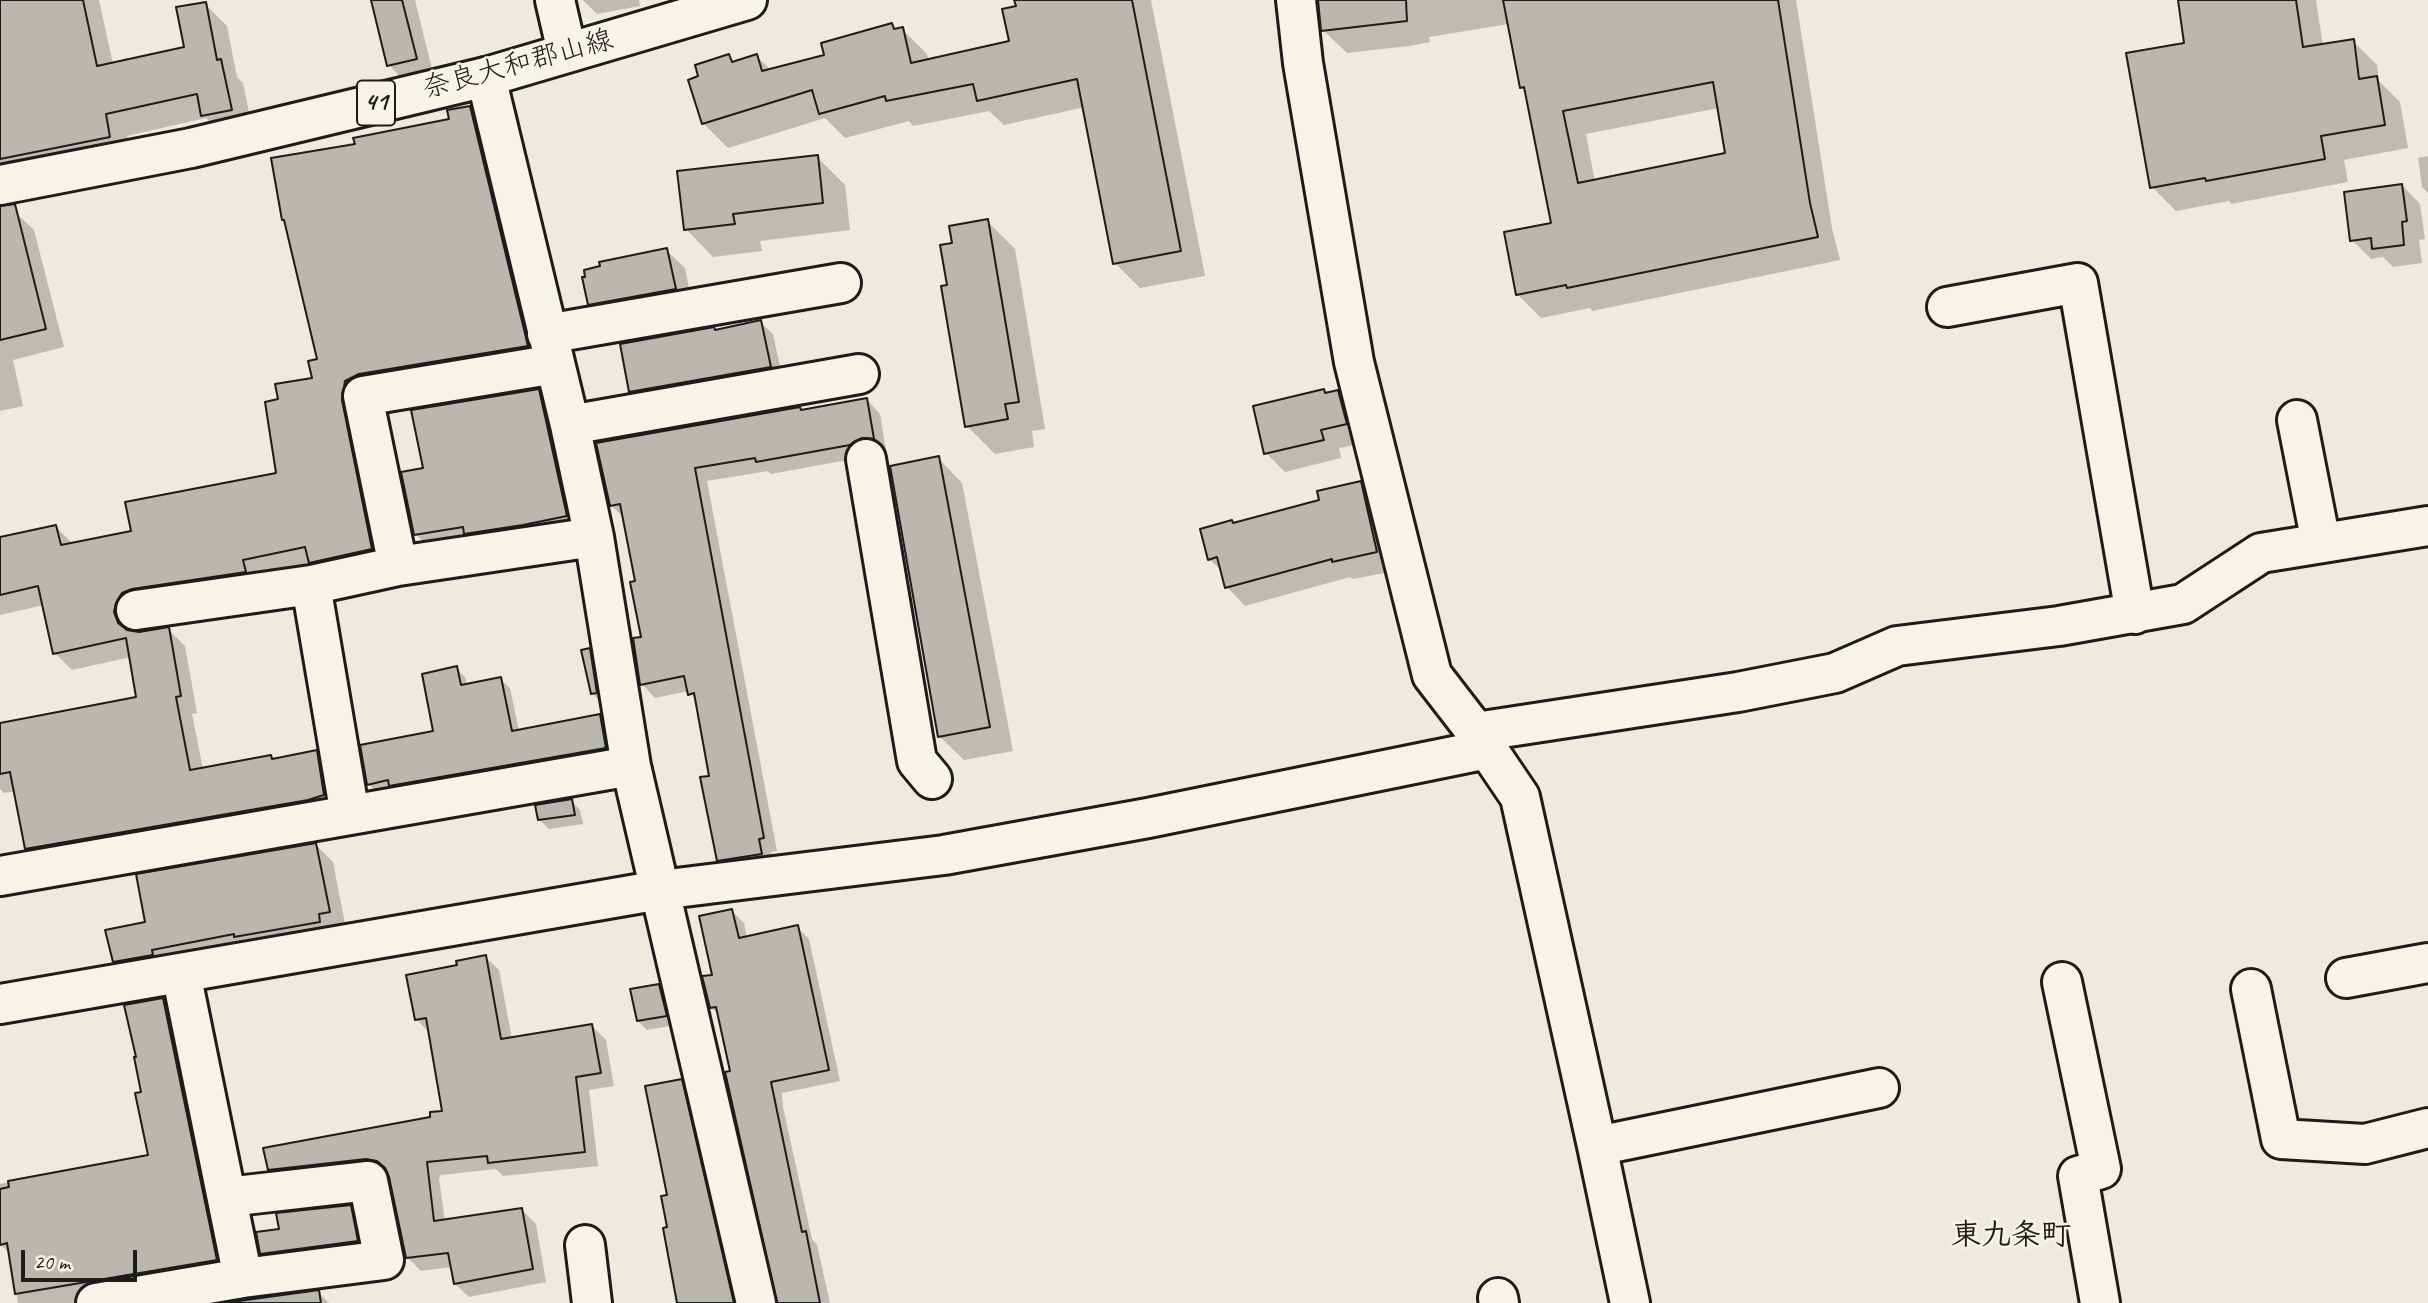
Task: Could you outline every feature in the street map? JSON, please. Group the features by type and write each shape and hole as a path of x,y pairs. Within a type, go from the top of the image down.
{"street":[{"path":"555,0 567,52"},
{"path":"1296,0 1303,63 1354,362 1432,675 1520,797 1630,1303"},
{"name":"奈良大和郡山線","path":"0,185 191,148 486,76 732,2"},
{"path":"486,76 570,425 594,537 631,766 756,1303"},
{"path":"398,566 363,396 551,349 841,283"},
{"path":"1947,307 2078,283 2135,614"},
{"path":"570,425 859,374"},
{"path":"2297,420 2322,543"},
{"path":"866,459 917,761 932,779"},
{"path":"0,1004 660,890 944,855 1148,818 1482,741 1835,673 1897,646 2135,614 2183,604 2261,553 2428,526"},
{"path":"136,610 311,585 398,566 594,537"},
{"path":"311,585 349,815"},
{"path":"0,876 631,766"},
{"path":"2346,978 2428,963"},
{"path":"181,973 243,1278"},
{"path":"2062,982 2101,1169 2078,1176 2100,1303"},
{"path":"2251,989 2281,1139 2365,1144 2428,1128"},
{"path":"1597,1146 1879,1088"},
{"path":"96,1303 243,1278 384,1260 368,1181 227,1197"},
{"path":"585,1245 592,1303"}],"building":[{"path":"0,0 83,0 97,66 184,47 176,7 206,2 217,60 221,59 232,110 201,116 197,94 106,114 110,137 0,159"},
{"path":"371,0 402,0 417,59 387,66"},
{"path":"1014,0 1132,0 1181,251 1113,264 1077,79 977,101 973,84 886,101 885,96 819,114 812,90 702,124 688,80 698,76 695,65 729,54 732,62 757,54 762,71 824,55 821,43 892,23 894,29 903,27 911,63 1009,41 1002,9 1016,6"},
{"path":"1318,0 1406,0 1407,21 1321,31"},
{"path":"1503,0 1778,0 1810,203 1818,237 1567,288 1566,285 1516,295 1504,232 1551,223 1524,87 1520,88","holes":["1713,82 1725,153 1578,183 1563,111"]},
{"path":"2178,0 2296,0 2303,47 2354,39 2359,79 2377,76 2385,125 2321,136 2325,159 2206,181 2205,178 2150,188 2126,53 2184,43"},
{"path":"470,106 528,346 359,374 345,381 342,400 372,549 309,563 305,547 243,560 246,572 132,589 122,593 114,612 118,623 127,630 139,632 169,627 181,696 176,697 190,770 271,755 272,759 317,750 324,795 25,849 10,772 0,774 0,723 136,697 126,638 53,654 38,586 0,595 0,537 56,525 61,545 131,531 125,502 276,473 265,402 278,399 275,384 312,378 308,361 317,359 282,220 271,158 355,144 353,138 449,119 447,110"},
{"path":"818,155 823,203 733,214 735,224 684,230 677,171"},
{"path":"2402,184 2407,221 2402,222 2404,245 2372,249 2371,238 2350,241 2344,192"},
{"path":"15,204 46,329 0,340 0,206"},
{"path":"988,219 1019,402 1005,404 1008,419 965,427 941,286 947,285 940,245 952,243 949,226"},
{"path":"667,248 676,289 588,305 582,277 585,277 584,270 600,266 599,262"},
{"path":"761,320 771,367 629,392 620,344 714,327 715,330"},
{"path":"539,389 567,516 464,534 463,527 414,535 401,472 423,468 411,410"},
{"path":"1324,389 1325,393 1338,390 1347,424 1321,430 1324,440 1264,454 1253,406"},
{"path":"867,398 874,439 862,438 850,445 756,462 755,458 695,468 764,838 759,839 762,854 717,861 700,777 709,776 694,693 688,695 684,676 640,685 633,638 641,637 630,582 635,581 620,504 610,506 596,443"},
{"path":"939,456 990,727 938,737 890,466"},
{"path":"1361,481 1377,552 1332,562 1332,559 1225,588 1217,557 1208,560 1200,529 1319,500 1317,491"},
{"path":"590,648 597,693 591,694 581,650"},
{"path":"457,666 461,685 501,677 512,731 600,714 606,748 389,786 388,780 367,785 360,745 433,731 422,674"},
{"path":"572,799 575,815 538,820 535,805"},
{"path":"316,843 330,912 319,914 320,922 234,937 234,934 152,950 153,955 113,962 105,930 145,922 136,874"},
{"path":"732,909 739,938 798,925 829,1070 771,1082 802,1232 806,1231 820,1303 777,1303 725,1072 730,1071 716,1007 710,1008 702,976 712,975 699,916"},
{"path":"486,955 501,1039 592,1024 601,1073 576,1077 585,1152 488,1163 487,1156 427,1162 434,1221 522,1208 533,1269 454,1284 448,1253 406,1258 389,1177 385,1168 377,1161 366,1159 268,1170 263,1148 430,1117 430,1112 442,1111 426,1018 415,1020 406,975 457,965 456,961"},
{"path":"659,984 667,1016 637,1021 630,989"},
{"path":"163,998 217,1260 15,1294 7,1243 0,1245 0,1189 9,1187 8,1181 148,1155 135,1093 141,1092 136,1057 124,1005"},
{"path":"682,1079 734,1303 677,1303 663,1228 667,1227 661,1196 667,1195 645,1086"},
{"path":"351,1205 358,1241 260,1254 256,1232 279,1229 276,1213"},
{"path":"319,1290 321,1303 226,1303 246,1300"}],"district":[{"name":"東九条町","path":"2011,1236"}]}
